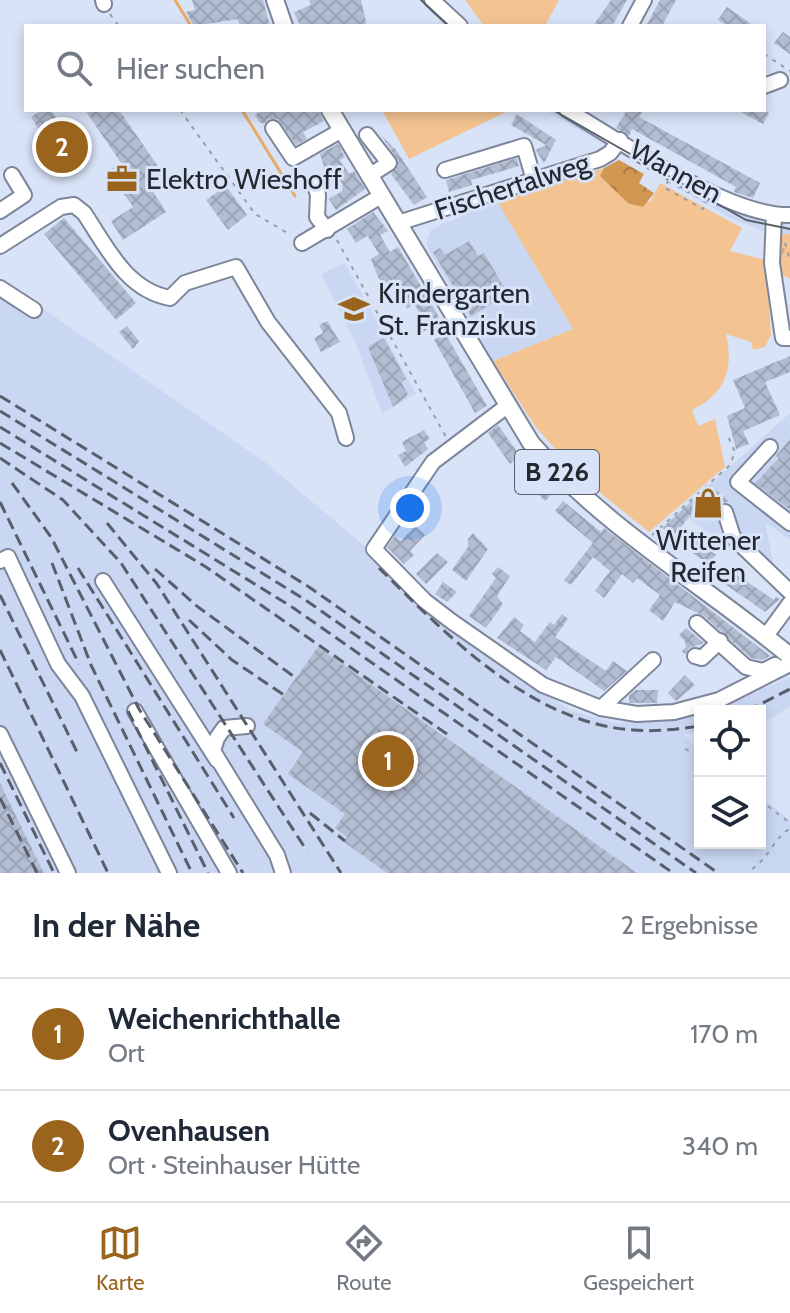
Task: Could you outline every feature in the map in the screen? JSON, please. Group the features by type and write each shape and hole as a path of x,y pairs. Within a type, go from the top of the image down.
{"main road":[{"path":"275,0 283,24"},
{"name":"B 226","path":"331,112 507,406 553,468 644,545 766,636 789,658"}],"street":[{"path":"432,0 458,24"},
{"path":"631,24 644,0"},
{"path":"766,85 785,75"},
{"name":"Wannen","path":"590,116 620,140 726,200 774,215 790,215"},
{"path":"273,128 293,158 342,130"},
{"path":"367,135 389,163 369,176"},
{"name":"Fischertalweg","path":"398,223 607,156 620,140"},
{"path":"445,170 524,146 534,180"},
{"path":"0,211 24,195 12,175"},
{"path":"314,182 318,195 317,217 329,229"},
{"path":"302,243 381,196"},
{"path":"0,246 61,207 74,205 84,213 130,280 155,295 170,298 185,283 236,267 268,322 339,413 346,438"},
{"path":"774,215 772,263 783,338 790,338"},
{"path":"0,288 34,310"},
{"path":"507,406 451,446 425,472 374,549 425,601 543,685 601,708 637,714 674,712 719,700 789,658"},
{"path":"770,447 738,482 790,523"},
{"path":"725,512 733,537 790,592"},
{"path":"0,561 8,557 50,649 82,696 169,873"},
{"path":"103,581 277,855 283,873"},
{"path":"766,636 790,603"},
{"path":"697,623 746,667 757,671 769,669 789,658"},
{"path":"695,656 702,658 720,641"},
{"path":"601,708 653,660"},
{"path":"135,711 229,873"},
{"path":"217,760 213,748 221,731 233,725 247,726"},
{"path":"0,734 68,873"}],"path":[{"path":"104,2 118,24"},
{"path":"766,56 785,75"},
{"path":"181,112 255,214 302,243"},
{"path":"668,181 707,203 703,209 665,188 668,181"},
{"path":"329,229 451,446"},
{"path":"644,545 730,465 735,452 728,436"},
{"path":"685,749 694,753"},
{"path":"766,805 790,823"},
{"path":"752,869 768,858 782,832 790,829"}],"shaded area":[{"path":"548,112 563,112 733,209 790,225 790,234 763,231 730,218"},
{"path":"497,201 573,329 493,361 426,245 430,231 436,227"},
{"name":"Kindergarten St. Franziskus","path":"345,263 416,394 382,413 356,344 321,274"},
{"path":"0,279 266,463 367,548 418,600 569,710 614,723 669,718 694,711 694,732 684,735 694,744 694,849 766,849 766,802 790,820 790,873 0,873"},
{"path":"790,413 790,540 765,522 775,571 790,593 784,600 780,588 680,511"},
{"path":"790,678 790,706 766,719 766,705 716,705"}],"green space":[{"path":"465,0 559,0 546,24 483,24"},
{"path":"383,112 506,112 409,159"},
{"path":"619,160 644,174 639,183 654,193 643,207 628,203 600,176 604,168"},
{"path":"604,168 600,176 650,202 660,183 742,228 730,251 766,260 771,335 765,347 753,350 751,342 726,334 729,359 724,380 712,396 692,410 698,426 715,419 725,467 649,532 579,476 535,426 493,361 573,329 497,201"},
{"path":"781,234 790,234 790,279 777,272"}],"building":[{"path":"192,0 263,0 269,24 239,24 238,19 193,24 186,12 195,10"},
{"path":"309,0 361,0 366,24 299,24 294,12 311,5"},
{"path":"611,0 627,0 613,24 594,24"},
{"path":"660,0 676,0 663,24 647,24"},
{"path":"727,7 751,24 725,24 718,20"},
{"path":"783,32 790,37 790,54 774,43"},
{"path":"766,111 769,113 763,124 741,112"},
{"path":"39,112 52,112 81,158 64,169 31,117"},
{"path":"86,112 120,112 162,172 147,182 166,212 123,240 111,221 133,207 108,171 121,163"},
{"path":"259,112 319,112 324,121 303,132 307,139 296,145 278,119 268,119 264,124 255,115"},
{"path":"626,112 642,112 639,117 760,183 753,198 734,192 736,187 632,129 629,136 616,128"},
{"path":"517,114 556,140 544,163 536,150 546,145 511,125"},
{"path":"380,134 396,150 427,197 414,205 391,174 399,161"},
{"path":"338,144 345,157 340,160 349,174 354,171 365,189 336,210 329,199 342,191 343,185 334,171 328,167 325,169 320,154"},
{"path":"517,158 519,166 471,180 472,185 449,192 446,180"},
{"path":"226,186 247,215 228,230 206,200"},
{"path":"373,212 388,231 380,235 390,252 398,247 439,317 423,333 419,326 425,322 414,304 407,309 393,279 383,285 378,277 371,259 379,254 371,241 367,236 356,243 347,229"},
{"path":"64,218 136,303 116,320 44,234"},
{"path":"469,241 478,256 484,253 508,294 471,316 433,252 440,248 445,255"},
{"path":"327,321 340,342 321,352 314,338 323,333 319,325"},
{"path":"127,326 139,341 133,349 119,332"},
{"path":"445,333 487,406 475,413 434,340"},
{"path":"384,338 406,379 401,382 408,395 393,407 368,347"},
{"path":"790,356 790,372 765,382 780,415 743,431 749,444 736,449 727,416 745,408 733,380"},
{"path":"498,425 520,456 510,464 488,433"},
{"path":"424,430 430,439 424,442 428,449 405,467 398,455 406,451 402,442"},
{"path":"790,439 790,510 755,483 779,458 776,456"},
{"path":"529,465 554,492 545,501 519,474"},
{"path":"710,485 729,501 718,505 713,516 698,505 681,527 716,555 708,565 662,528"},
{"path":"563,501 601,532 604,528 770,656 762,660 751,658 704,616 675,602 663,621 649,610 660,595 637,578 633,583 622,574 604,598 595,591 610,571 593,557 571,585 564,580 593,543 555,511"},
{"path":"415,526 425,535 410,551 414,555 404,564 387,547 395,536 401,541"},
{"path":"473,533 488,549 466,581 452,570 468,547 468,539"},
{"path":"437,553 448,562 426,584 416,574"},
{"path":"498,567 510,576 497,596 503,604 486,628 469,616 496,578 492,574"},
{"path":"727,568 774,600 776,597 780,599 765,612 719,580"},
{"path":"443,582 457,592 447,602 435,594"},
{"path":"562,614 568,619 555,637 606,671 613,661 627,671 604,691 556,657 546,670 497,638 514,617 524,625 520,631 535,642 550,622 554,625"},
{"path":"686,628 704,643 689,648 685,654 682,651 686,647 685,641 679,635"},
{"path":"318,647 637,873 387,873 344,842 347,837 335,828 345,814 288,774 303,752 263,724"},
{"path":"685,675 695,685 676,701 668,693"},
{"path":"635,690 658,690 657,703 629,703 629,696"},
{"path":"0,783 30,845 44,873 0,873"}],"waterway":[{"path":"175,0 190,24"},
{"path":"243,112 295,196"}],"tram line":[{"path":"421,0 447,24"},
{"path":"557,112 746,220 790,229"}],"railway":[{"path":"0,396 309,587 718,873"},
{"path":"0,411 304,599 696,873"},
{"path":"0,427 292,607 673,873"},
{"path":"0,443 206,567 447,734"},
{"path":"0,458 63,500 121,563 307,851"},
{"path":"12,483 51,537 139,709 243,873"},
{"path":"0,502 79,664"},
{"path":"107,523 157,584 341,873"},
{"path":"52,563 91,665 192,873"},
{"path":"78,568 234,818"},
{"path":"379,568 433,621 493,672 560,711 596,724 633,730 694,727"},
{"path":"155,569 198,607 296,678"},
{"path":"0,595 77,752"},
{"path":"189,620 232,660 284,695"},
{"path":"0,650 108,873"},
{"path":"759,705 790,689"},
{"path":"128,711 208,873"},
{"path":"0,763 54,873"},
{"path":"0,798 37,873"},
{"path":"310,813 345,841"}],"place":[{"name":"Ovenhausen","path":"62,147"},
{"name":"Elektro Wieshoff","path":"122,179"},
{"name":"Kindergarten St. Franziskus","path":"354,309"},
{"name":"Wittener Reifen","path":"708,503"},
{"name":"Weichenrichthalle","path":"388,761"}]}
